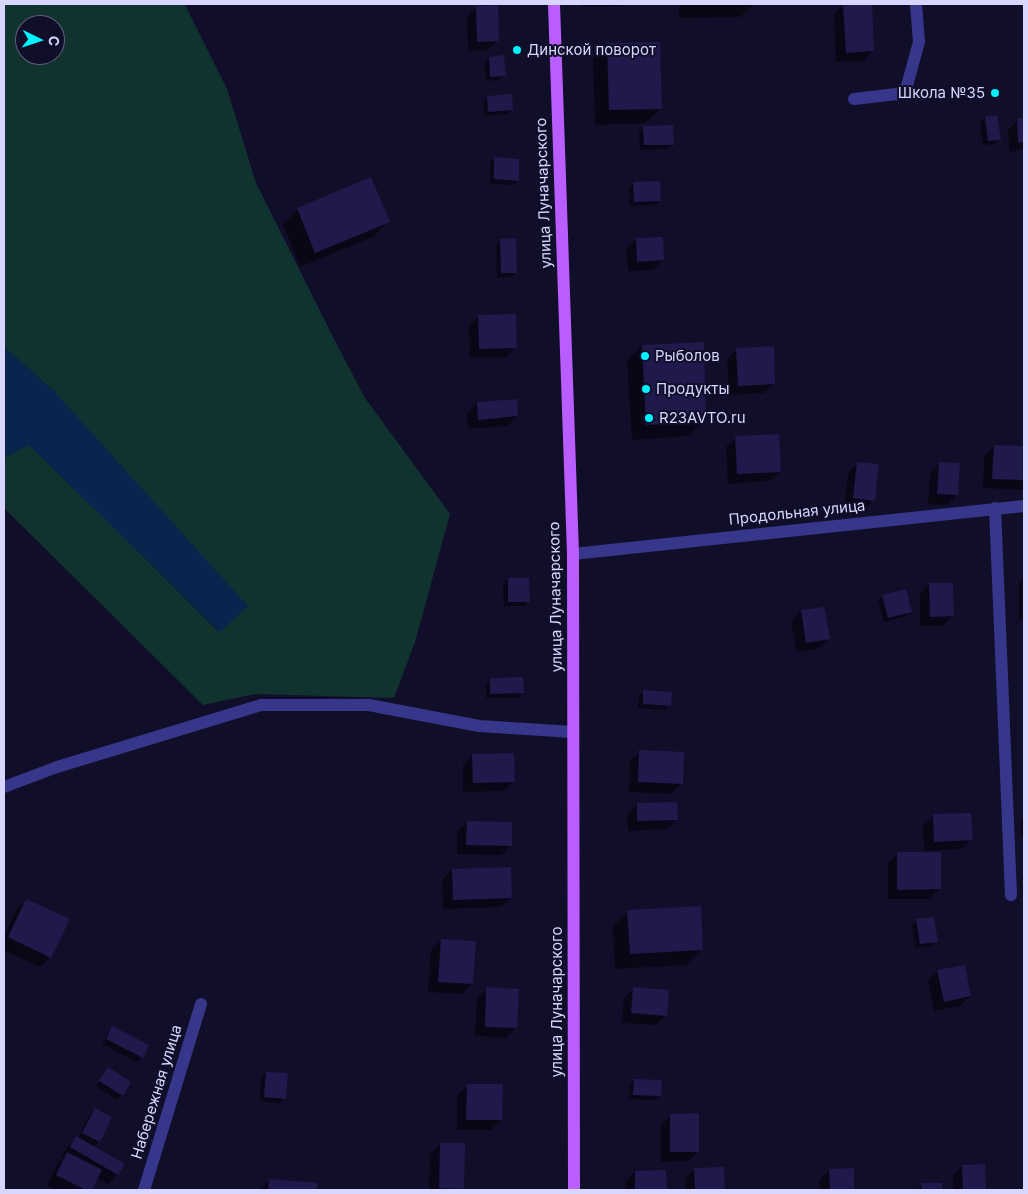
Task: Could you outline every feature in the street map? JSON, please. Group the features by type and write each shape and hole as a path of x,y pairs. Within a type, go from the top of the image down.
{"main road":[{"name":"улица Луначарского","path":"554,4 573,554 574,1190"}],"street":[{"path":"854,99 905,93 919,42 916,4"},
{"name":"Продольная улица","path":"573,554 1024,506"},
{"path":"995,508 1011,895"},
{"path":"4,787 57,766 261,705 369,705 479,726 573,732"},
{"name":"Набережная улица","path":"144,1190 201,1004"}],"green space":[{"path":"4,4 182,4 185,5 227,89 256,183 335,341 365,398 450,514 415,642 394,698 255,694 203,705 4,508 4,458 29,444 219,632 55,392 4,347"}],"water":[{"path":"4,347 55,392 248,606 220,632 29,445 4,458"}],"building":[{"path":"843,4 872,4 874,51 846,53"},
{"path":"498,5 499,41 477,42 476,6"},
{"path":"660,42 662,109 609,110 607,43"},
{"path":"504,55 506,76 490,77 489,57"},
{"path":"512,94 513,110 488,112 487,96"},
{"path":"997,115 1001,140 988,141 985,117"},
{"path":"1024,117 1024,142 1018,143 1017,119"},
{"path":"673,125 674,145 644,145 643,126"},
{"path":"494,157 519,159 519,181 494,179"},
{"path":"371,177 390,222 315,253 297,208"},
{"path":"660,181 661,201 634,202 633,182"},
{"path":"663,237 664,260 637,262 636,238"},
{"path":"516,238 517,273 501,273 500,239"},
{"path":"516,314 517,348 479,349 478,315"},
{"path":"704,342 706,422 646,425 642,345"},
{"path":"774,346 775,384 738,386 736,348"},
{"path":"517,399 518,416 478,420 477,402"},
{"path":"779,434 781,472 737,474 735,436"},
{"path":"994,445 1024,446 1024,480 992,479"},
{"path":"857,462 879,464 875,501 853,498"},
{"path":"939,462 960,463 958,495 937,494"},
{"path":"508,578 529,578 530,602 508,602"},
{"path":"929,583 953,583 954,616 930,617"},
{"path":"906,589 912,612 888,618 882,595"},
{"path":"824,607 830,639 806,643 801,610"},
{"path":"523,677 524,693 490,694 490,678"},
{"path":"643,690 672,692 671,706 643,704"},
{"path":"639,750 684,752 683,784 638,782"},
{"path":"514,753 515,782 473,783 472,754"},
{"path":"677,802 678,820 637,821 637,803"},
{"path":"971,813 973,840 934,842 933,814"},
{"path":"467,821 512,822 512,846 466,845"},
{"path":"897,852 941,852 941,889 897,890"},
{"path":"511,867 512,898 453,900 452,869"},
{"path":"26,899 70,919 51,958 8,937"},
{"path":"701,906 703,950 630,954 627,910"},
{"path":"934,917 938,942 920,944 916,919"},
{"path":"441,939 476,941 473,984 438,982"},
{"path":"965,965 971,996 944,1002 937,970"},
{"path":"486,987 519,989 517,1028 485,1027"},
{"path":"633,987 669,990 667,1016 631,1013"},
{"path":"112,1026 149,1045 143,1058 106,1039"},
{"path":"108,1067 131,1082 123,1096 99,1081"},
{"path":"266,1072 288,1073 286,1099 264,1097"},
{"path":"634,1079 662,1080 661,1096 633,1095"},
{"path":"467,1084 503,1084 502,1120 466,1120"},
{"path":"95,1108 112,1117 100,1142 82,1133"},
{"path":"699,1113 699,1152 670,1152 670,1114"},
{"path":"76,1136 125,1164 118,1175 70,1147"},
{"path":"440,1143 465,1143 464,1189 439,1188"},
{"path":"67,1152 102,1170 92,1190 86,1190 56,1175"},
{"path":"985,1164 986,1190 963,1190 962,1165"},
{"path":"724,1167 725,1190 695,1190 694,1168"},
{"path":"854,1168 854,1190 830,1190 829,1169"},
{"path":"666,1170 667,1190 635,1190 635,1171"},
{"path":"269,1179 317,1183 317,1190 268,1190"},
{"path":"921,1183 942,1183 942,1190 922,1190"}],"place":[{"name":"Динской поворот","path":"517,50"},
{"name":"Школа №35","path":"995,93"},
{"name":"Рыболов","path":"645,356"},
{"name":"Продукты","path":"646,389"},
{"name":"R23AVTO.ru","path":"649,418"}]}
